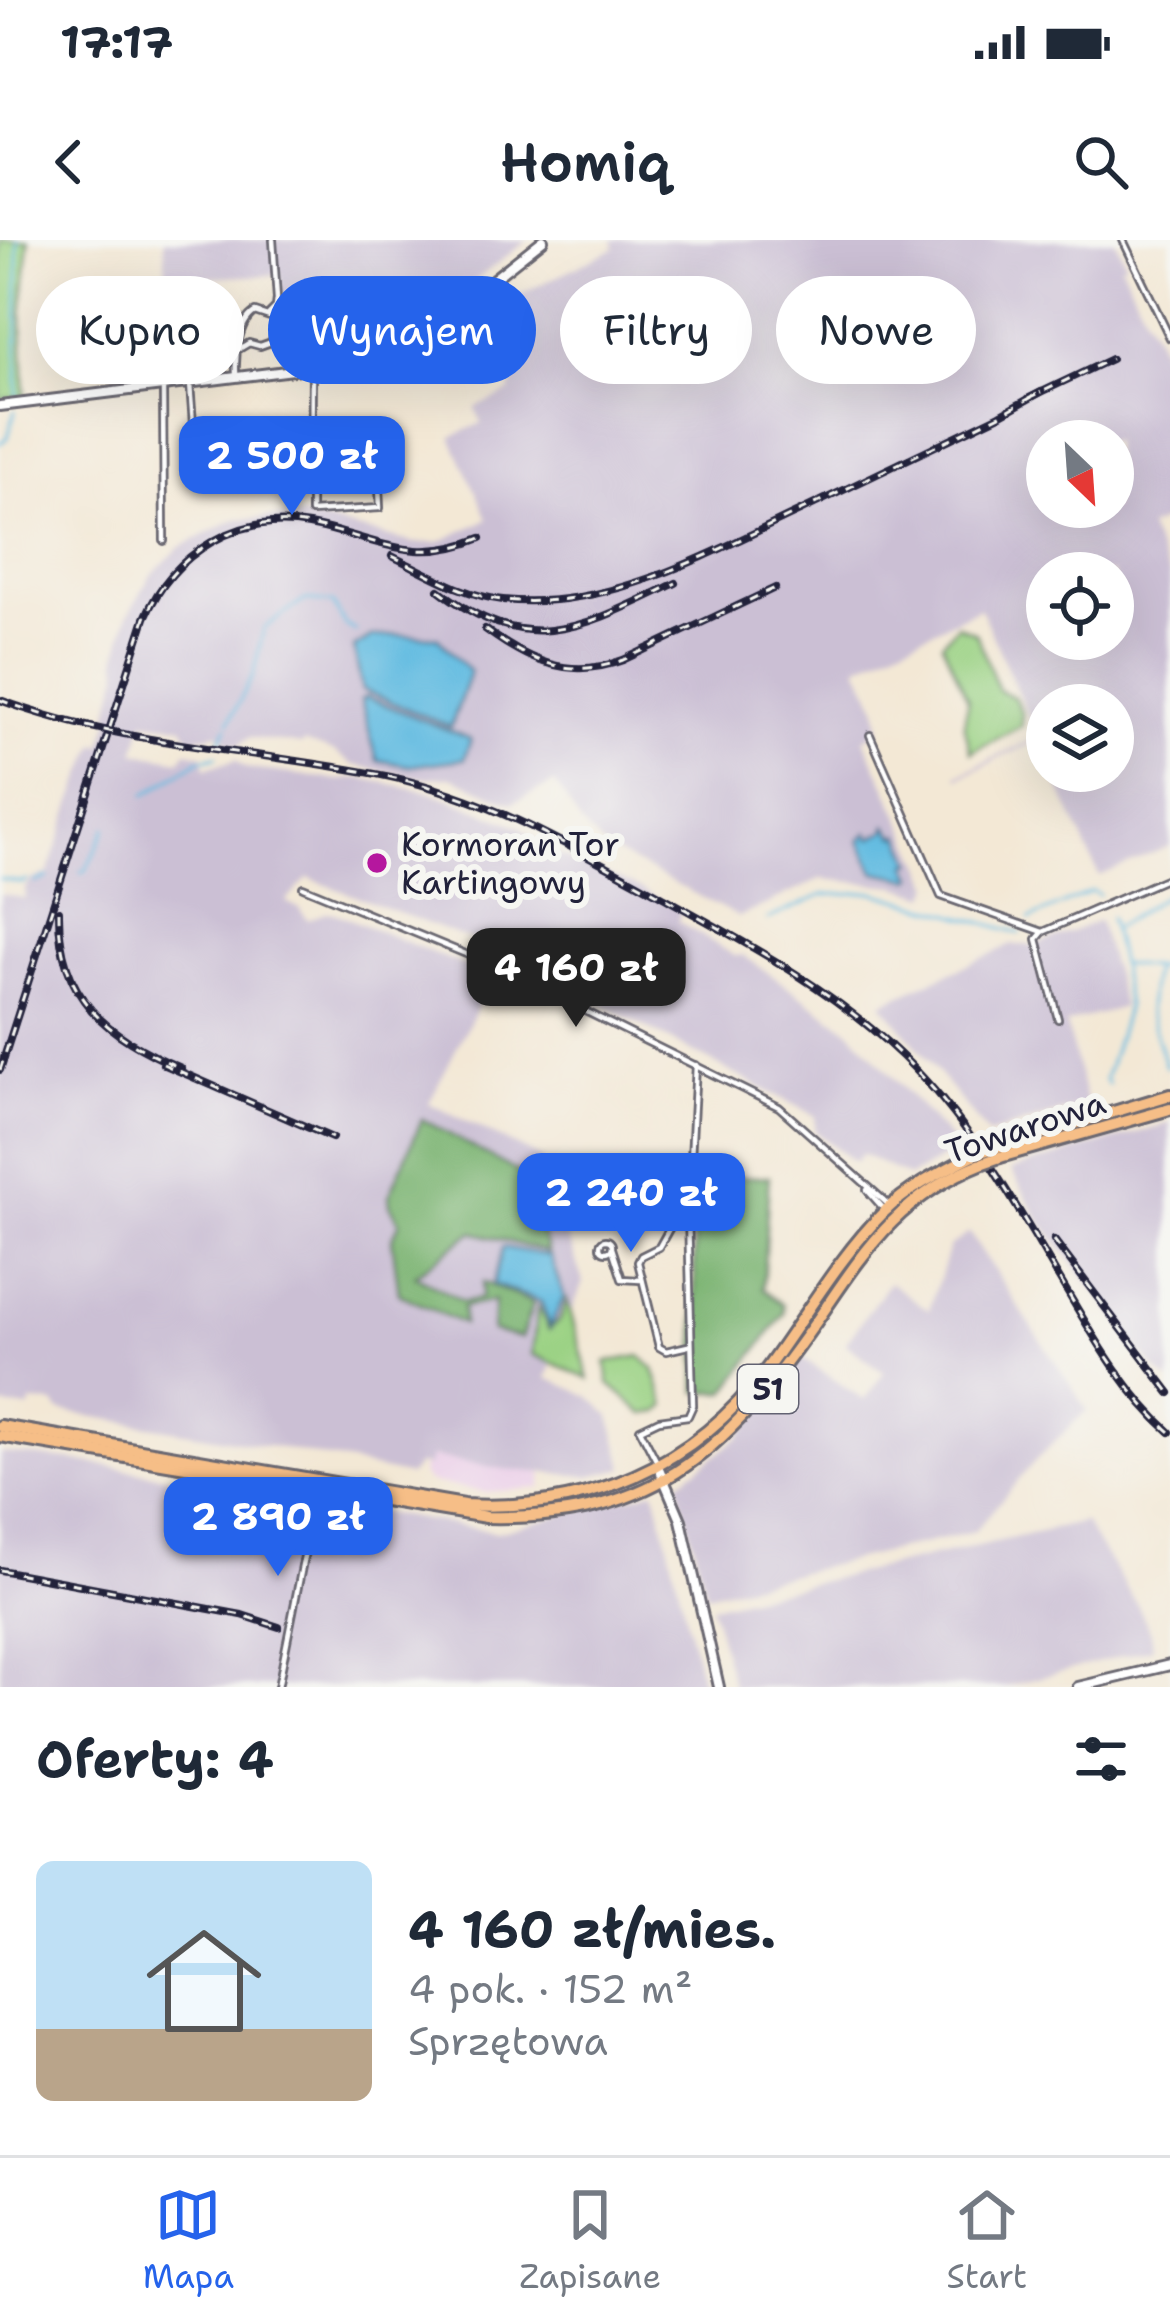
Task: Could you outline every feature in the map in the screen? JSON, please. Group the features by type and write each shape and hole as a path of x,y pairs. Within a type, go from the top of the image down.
{"main road":[{"name":"Towarowa","path":"1084,1128 1170,1095"},
{"name":"Towarowa","path":"318,1485 509,1506 595,1493 658,1466 698,1440 739,1402 844,1259 930,1178 997,1152 1170,1109"},
{"name":"Towarowa","path":"318,1485 464,1514 517,1517 585,1508 663,1480 717,1443 752,1410 892,1212"},
{"name":"51","path":"0,1426 318,1485"},
{"name":"51","path":"0,1436 318,1485"}],"street":[{"path":"273,240 275,276"},
{"path":"497,276 543,240"},
{"path":"1123,240 1170,338"},
{"path":"244,321 250,314 268,314"},
{"path":"244,336 260,346 268,341"},
{"path":"244,346 249,343"},
{"path":"5,406 190,384 193,424 209,422"},
{"path":"312,384 311,512 380,508 379,487"},
{"path":"164,388 164,541"},
{"path":"870,735 941,896 1043,932"},
{"path":"1058,1019 1037,939 1043,932 1170,877"},
{"path":"303,887 490,964 779,1107 892,1212"},
{"path":"696,1065 688,1215 693,1412 640,1430 681,1520 719,1687"},
{"path":"688,1215 674,1220 659,1247 640,1256 640,1280 659,1347 666,1351 690,1346"},
{"path":"612,1248 622,1279 640,1280"},
{"path":"278,1687 318,1485"},
{"path":"1078,1687 1170,1665"}],"shaded area":[{"path":"164,240 528,240 481,276 166,276"},
{"path":"612,240 1115,240 1126,262 1121,265 1170,367 1170,518 1148,528 1170,577 1170,846 1099,876 1061,792 1134,792 1134,684 1026,684 1026,710 980,608 858,666 878,708 880,730 864,739 932,885 928,896 897,886 821,879 739,917 604,847 581,824 555,783 512,803 450,777 422,778 353,765 305,742 249,737 239,745 226,743 218,733 190,739 183,726 144,721 135,752 180,760 186,751 203,754 206,768 236,760 246,768 340,780 361,778 431,792 521,827 549,851 635,886 681,911 678,921 735,956 743,955 852,1032 959,1149 909,1177 861,1154 855,1163 815,1131 815,1116 499,951 308,878 286,902 308,920 335,913 492,977 429,1103 541,1158 583,1282 547,1378 589,1396 610,1415 625,1468 590,1476 509,1470 431,1457 428,1466 418,1465 409,1476 286,1449 59,1411 54,1404 31,1402 30,1409 0,1406 0,894 26,899 25,888 48,874 72,804 111,716 120,673 117,658 128,615 151,575 179,548 236,519 303,516 415,543 439,542 488,519 451,437 482,423 475,408 510,392 513,384 536,384 536,286 615,248"},
{"path":"1026,743 958,778 957,775"},
{"path":"1099,921 1123,1007 1066,1024 1087,1104 988,1135 882,1003 1011,945 1036,945"},
{"path":"1170,1123 1170,1382 1154,1368 1039,1219 1011,1170"},
{"path":"969,1232 1087,1410 974,1532 706,1594 678,1483 740,1437 800,1356 864,1400 884,1372 845,1344 889,1282 929,1310 949,1247"},
{"path":"0,1453 70,1460 497,1532 655,1490 703,1687 0,1687"},
{"path":"430,1457 543,1473 541,1488 485,1492 428,1482 422,1474"},
{"path":"1084,1522 1139,1608 1150,1630 1152,1648 1005,1687 733,1687 711,1606"}],"green space":[{"path":"0,240 29,240 22,315 25,396 0,399"},
{"path":"957,625 976,633 999,691 1014,697 1022,713 1021,726 971,752 964,724 968,699 942,643"},
{"path":"422,1119 523,1175 548,1252 472,1232 415,1275 464,1302 481,1298 483,1282 533,1303 521,1338 492,1331 494,1301 463,1307 463,1324 399,1294 392,1239 400,1222 389,1196"},
{"path":"769,1176 763,1289 783,1304 784,1314 726,1392 697,1392 693,1200 702,1179"},
{"path":"567,1300 589,1379 532,1354 538,1306 549,1330 560,1319"},
{"path":"640,1356 654,1369 666,1406 659,1412 644,1414 609,1384 606,1362"}],"water":[{"path":"371,637 437,637 470,672 451,727 362,690 354,648"},
{"path":"366,697 471,739 464,759 410,766 377,760 361,700"},
{"path":"887,826 901,835 913,862 908,864 911,879 875,872 860,840"},
{"path":"503,1247 550,1256 564,1297 550,1327 541,1302 493,1284"}],"waterway":[{"path":"17,396 18,240"},
{"path":"0,443 8,437 15,411"},
{"path":"229,722 253,675 264,628 305,600 333,603 345,625 356,631"},
{"path":"220,741 227,727"},
{"path":"145,795 199,760 217,756"},
{"path":"81,872 106,828"},
{"path":"35,882 48,878"},
{"path":"0,879 27,881"},
{"path":"1030,919 1092,891 1099,895"},
{"path":"768,919 823,895 873,892 1020,933"},
{"path":"1116,927 1170,892"},
{"path":"1110,918 1120,964 1170,969"},
{"path":"1108,1084 1105,1079 1127,1006 1120,964"},
{"path":"1153,968 1148,1009 1166,1067"}],"railway":[{"path":"1029,398 1111,359"},
{"path":"392,556 488,598 542,601 619,588 730,545 1041,392"},
{"path":"0,1070 145,618 173,574 211,542 258,525 309,525 414,550 457,546 481,538"},
{"path":"439,590 501,625 530,630 585,623 676,583"},
{"path":"485,629 550,664 603,666 775,588"},
{"path":"0,700 144,738 428,786 564,843 789,969 876,1033 949,1108 1007,1191 1109,1360 1170,1432"},
{"path":"59,911 67,968 92,1010 131,1042 181,1068"},
{"path":"163,1064 332,1138"},
{"path":"1054,1240 1170,1393"},
{"path":"0,1570 242,1615 279,1627"}],"place":[{"name":"Kormoran Tor Kartingowy","path":"377,863"}]}
